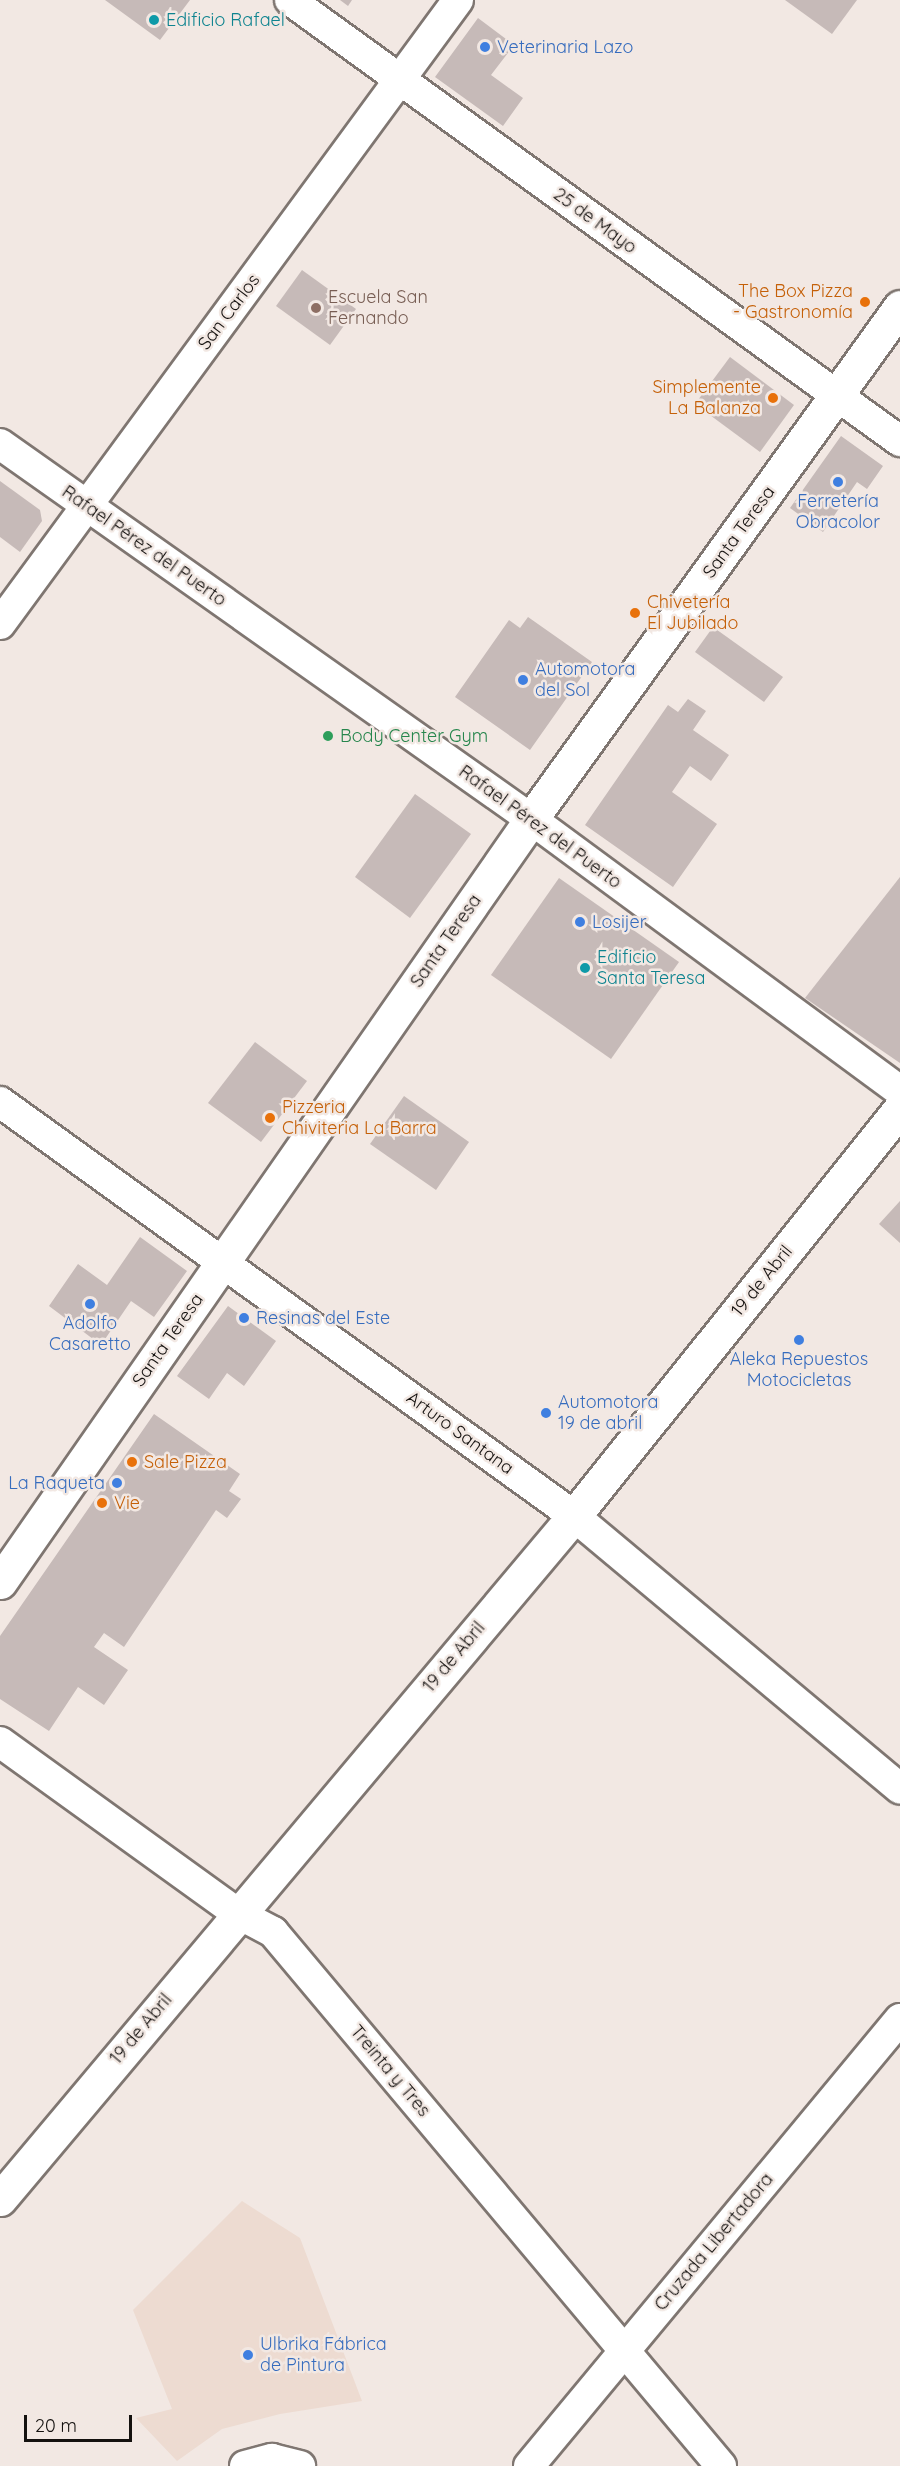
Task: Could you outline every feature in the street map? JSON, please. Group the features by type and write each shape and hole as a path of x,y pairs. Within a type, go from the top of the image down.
{"street":[{"name":"25 de Mayo","path":"290,0 900,441"},
{"name":"San Carlos","path":"0,624 401,81 458,0"},
{"name":"Santa Teresa","path":"0,1582 531,819 900,307"},
{"name":"Rafael Pérez del Puerto","path":"0,444 531,819 900,1091"},
{"name":"Arturo Santana","path":"0,1102 574,1516 900,1789"},
{"name":"19 de Abril","path":"0,2199 237,1913 574,1516 900,1109"},
{"name":"Treinta y Tres","path":"0,1742 237,1913 273,1932 721,2466"},
{"name":"Cruzada Libertadora","path":"529,2466 900,2019"},
{"path":"245,2466 272,2459 300,2466"}],"shaded area":[{"name":"Ulbrika Fábrica de Pintura","path":"242,2201 300,2238 362,2401 280,2414 222,2429 177,2461 136,2418 172,2409 133,2310"}],"building":[{"name":"Edificio Rafael","path":"105,0 190,0 160,40"},
{"path":"340,0 352,0 348,6"},
{"path":"785,0 857,0 832,34"},
{"path":"478,18 514,45 491,75 523,98 503,126 435,77"},
{"name":"Escuela San Fernando","path":"302,270 356,309 330,345 276,306"},
{"path":"730,357 794,405 760,452 695,404"},
{"path":"841,436 883,466 867,489 857,482 823,532 790,508"},
{"path":"0,481 40,510 42,521 20,552 0,537"},
{"name":"Automotora del Sol","path":"528,617 592,662 530,750 455,697 509,620 520,628"},
{"path":"713,627 783,677 764,702 695,652"},
{"path":"688,699 706,711 693,730 729,755 711,781 690,766 672,792 717,824 673,887 585,825 668,705 678,712"},
{"path":"415,794 471,834 410,918 355,877"},
{"path":"900,877 900,1063 805,998"},
{"name":"Edificio Santa Teresa","path":"559,878 679,962 611,1059 491,975"},
{"path":"255,1042 307,1081 261,1142 208,1103"},
{"path":"404,1096 469,1142 436,1190 370,1144"},
{"path":"900,1201 900,1243 879,1224"},
{"path":"140,1237 187,1271 154,1317 131,1301 101,1345 49,1306 78,1264 107,1285"},
{"path":"228,1306 276,1341 244,1386 227,1373 209,1399 177,1376"},
{"path":"154,1414 240,1474 229,1491 241,1499 227,1518 216,1510 124,1647 104,1633 94,1647 128,1670 104,1705 78,1687 49,1731 0,1699 0,1636"}],"place":[{"name":"Edificio Rafael","path":"154,20"},
{"name":"Veterinaria Lazo","path":"485,47"},
{"name":"The Box Pizza - Gastronomía","path":"865,302"},
{"name":"Escuela San Fernando","path":"316,308"},
{"name":"Simplemente La Balanza","path":"773,398"},
{"name":"Ferretería Obracolor","path":"838,482"},
{"name":"Chivetería El Jubilado","path":"635,613"},
{"name":"Automotora del Sol","path":"523,680"},
{"name":"Body Center Gym","path":"328,736"},
{"name":"Losijer","path":"580,922"},
{"name":"Edificio Santa Teresa","path":"585,968"},
{"name":"Pizzeria Chiviteria La Barra","path":"270,1118"},
{"name":"Adolfo Casaretto","path":"90,1304"},
{"name":"Resinas del Este","path":"244,1318"},
{"name":"Aleka Repuestos Motocicletas","path":"799,1340"},
{"name":"Automotora 19 de abril","path":"546,1413"},
{"name":"Sale Pizza","path":"132,1462"},
{"name":"La Raqueta","path":"117,1483"},
{"name":"Vie","path":"102,1503"},
{"name":"Ulbrika Fábrica de Pintura","path":"248,2355"}]}
